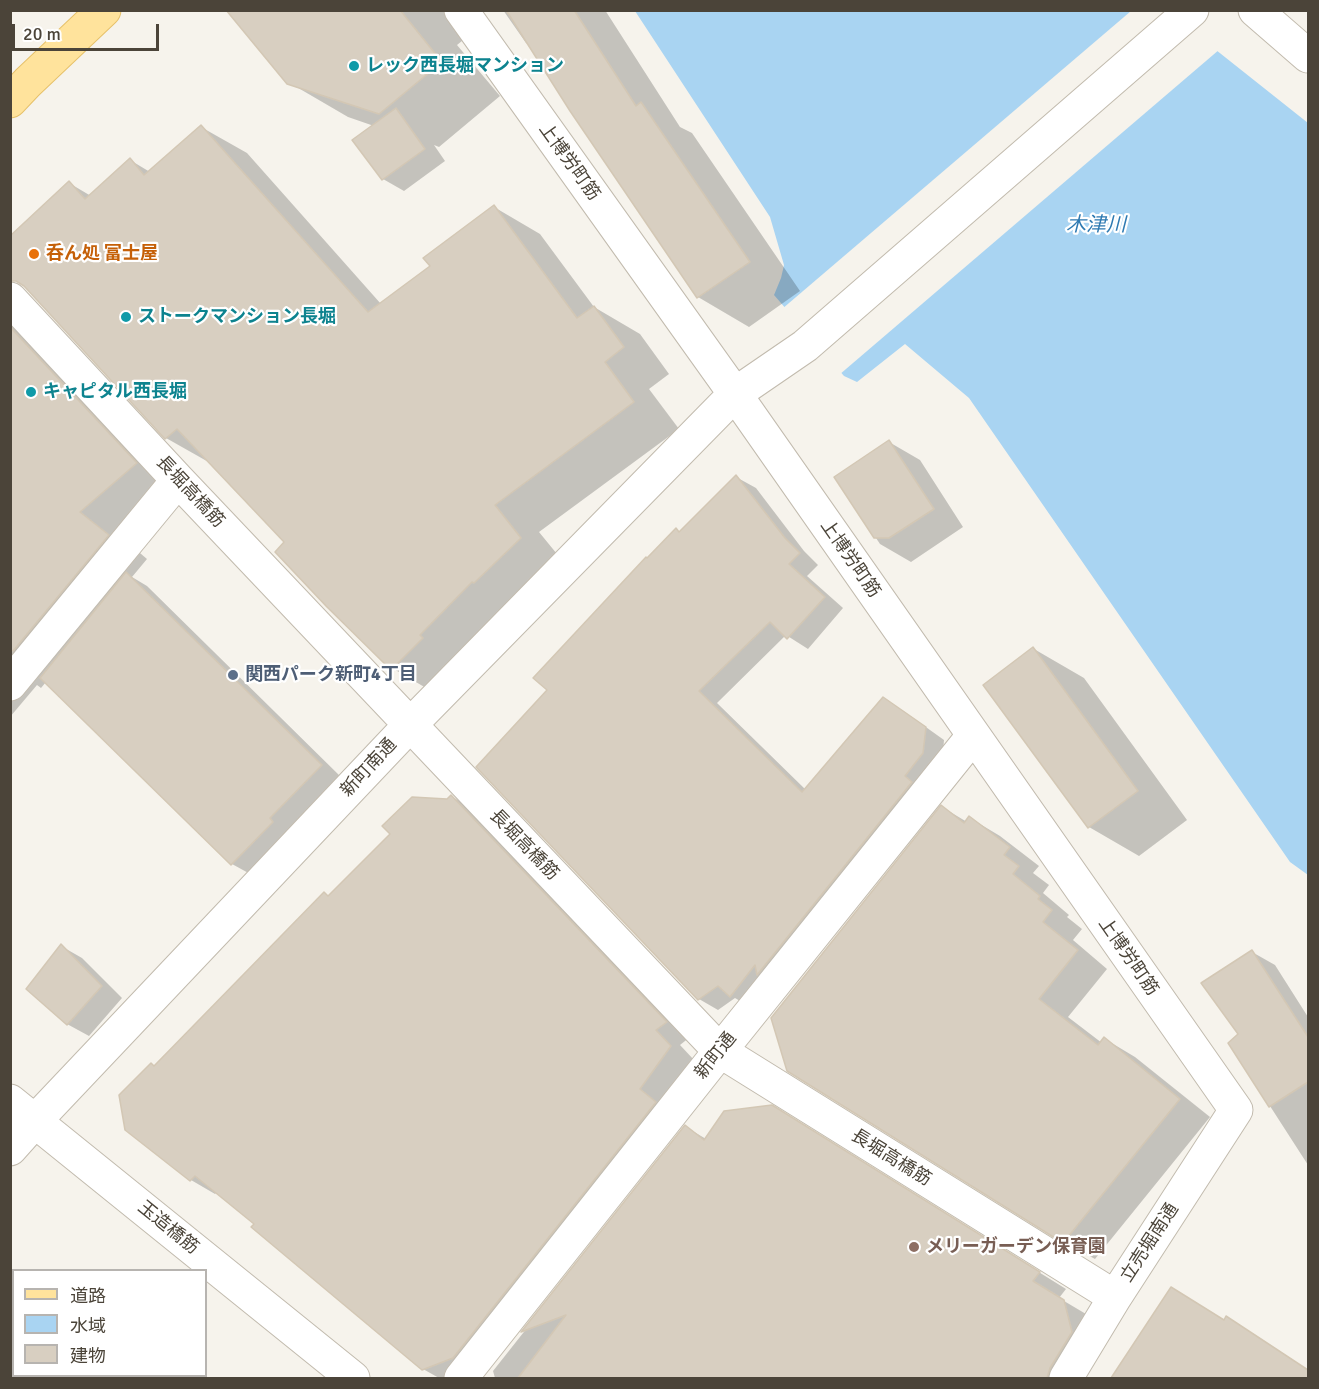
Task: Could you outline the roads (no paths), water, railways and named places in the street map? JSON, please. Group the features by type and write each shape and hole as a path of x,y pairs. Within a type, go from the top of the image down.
{"main road":[{"path":"10,101 28,81 104,10"}],"street":[{"name":"上博労町筋","path":"461,10 735,394 1236,1110"},
{"name":"新町南通","path":"10,1149 23,1111 410,725 735,394 805,346 1191,10"},
{"path":"1255,10 1308,56"},
{"name":"長堀高橋筋","path":"10,298 178,480 720,1051 1115,1297"},
{"path":"10,684 178,480"},
{"name":"新町通","path":"461,1378 973,736"},
{"name":"立売堀南通","path":"1066,1378 1115,1297 1236,1110"},
{"name":"玉造橋筋","path":"23,1111 353,1378"}],"water":[{"name":"木津川","path":"635,11 1177,11 1211,46 1308,123 1308,875 1290,862 969,398 905,344 857,382 844,376 774,295 784,265 770,217"}],"place":[{"name":"レック西長堀マンション","path":"354,66"},
{"name":"呑ん処 富士屋","path":"34,254"},
{"name":"ストークマンション長堀","path":"126,317"},
{"name":"キャピタル西長堀","path":"31,392"},
{"name":"関西パーク新町4丁目","path":"233,675"},
{"name":"メリーガーデン保育園","path":"914,1247"}]}
